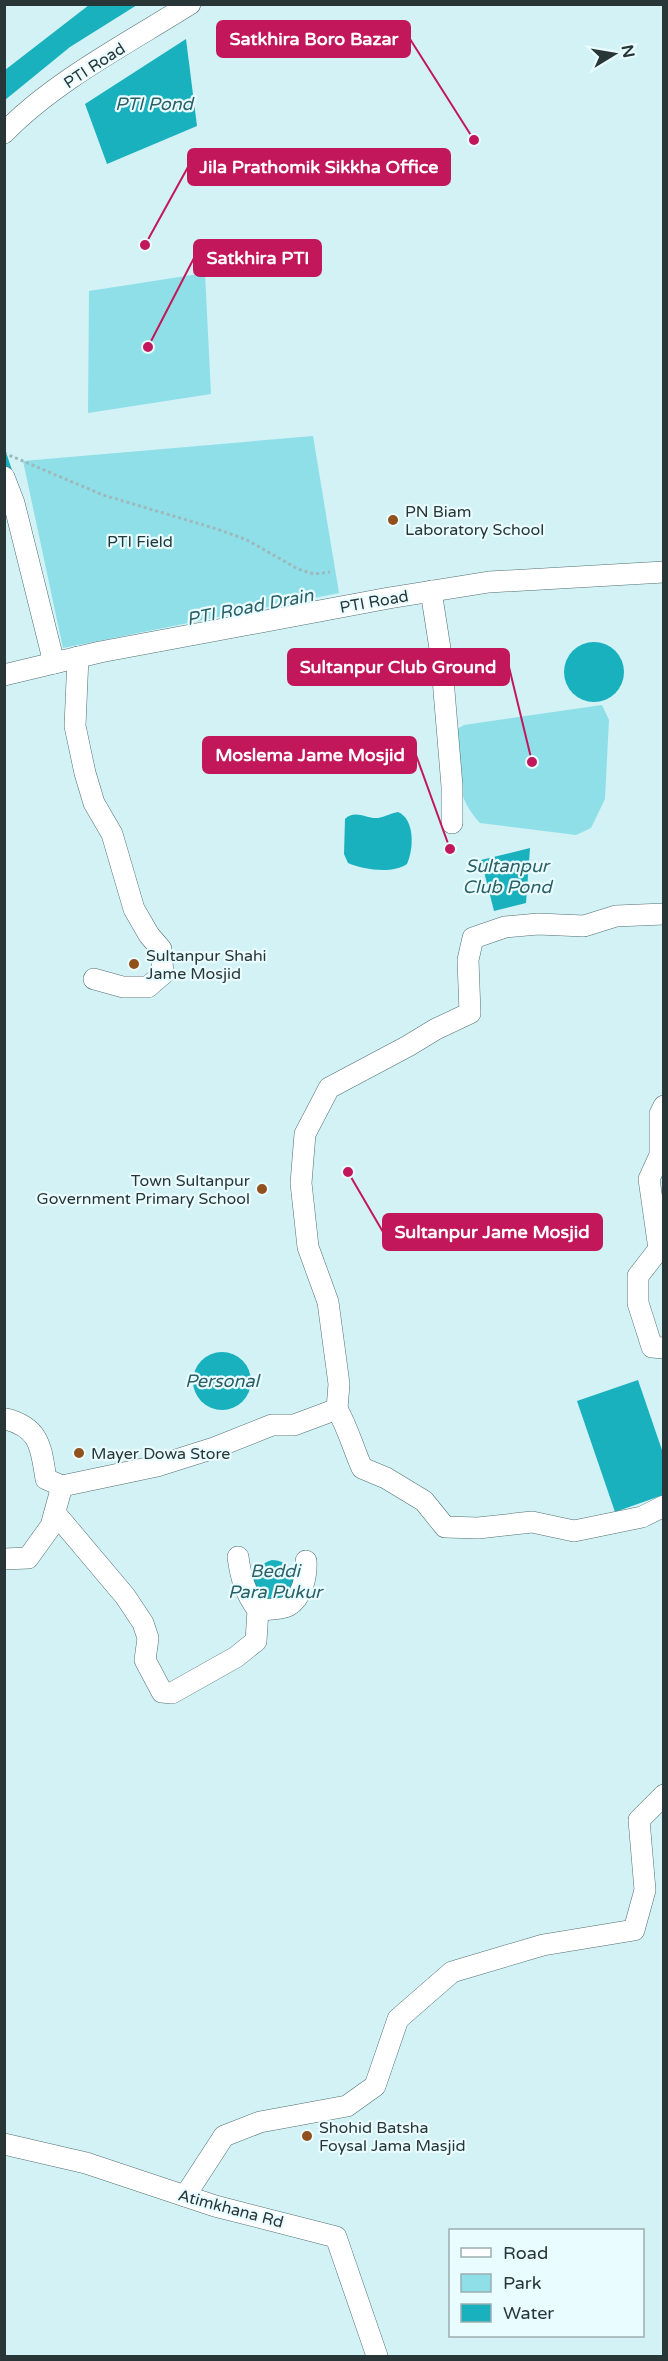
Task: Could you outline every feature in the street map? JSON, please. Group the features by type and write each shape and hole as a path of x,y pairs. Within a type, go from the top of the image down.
{"street":[{"name":"PTI Road","path":"4,133 81,71 190,4"},
{"path":"4,477 14,503 54,663"},
{"name":"PTI Road","path":"4,675 78,657 431,591 489,582 663,572"},
{"path":"431,591 441,655 452,786 452,823"},
{"path":"78,657 75,726 84,772 94,803 112,834 134,909 149,935 161,949 164,962 164,974 148,987 123,987 94,979"},
{"path":"663,914 616,916 584,926 538,924 505,927 473,938 468,960 471,982 470,1013 436,1029 329,1088 305,1134 301,1183 308,1247 328,1302 339,1384 337,1409 348,1427 352,1446 362,1468 386,1478 424,1501 445,1527 478,1528 532,1522 574,1531 642,1517 663,1506"},
{"path":"663,1106 660,1114 662,1154 649,1179 658,1250 638,1276 638,1303 652,1347 663,1348"},
{"path":"6,1419 16,1421 39,1441 46,1479 62,1486 157,1466 214,1448 272,1425 294,1425 337,1409"},
{"path":"4,1559 28,1558 51,1526 62,1486"},
{"path":"55,1513 125,1596 143,1623 148,1638 145,1660 162,1692 172,1693 180,1689 236,1657 256,1641 258,1611 244,1589 238,1557"},
{"path":"4,1564 28,1562"},
{"path":"258,1611 287,1607 297,1597 307,1575 306,1562"},
{"path":"185,2196 224,2136 260,2122 347,2106 375,2086 398,2019 452,1972 543,1945 634,1930 645,1890 639,1820 663,1795"},
{"name":"Atimkhana Rd","path":"4,2144 86,2163 185,2196 336,2237 377,2356"}],"path":[{"path":"4,453 103,495 237,536 298,569 314,574 330,572"}],"green space":[{"path":"205,273 211,394 88,413 89,291"},
{"name":"PTI Field","path":"313,436 339,593 63,648 23,461"},
{"path":"602,705 609,720 605,799 591,828 576,835 480,823 465,802 461,791 456,769 453,731 464,725"}],"water":[{"path":"89,5 137,5 70,47 5,100 5,70"},
{"name":"PTI Pond","path":"186,39 197,126 107,164 85,104"},
{"path":"594,642 611,647 619,655 624,672 619,689 611,697 594,702 577,697 569,689 564,672 569,655 577,647"},
{"path":"398,812 408,821 412,835 407,864 394,869 378,870 348,863 344,854 345,819 353,815 378,818"},
{"name":"Sultanpur Club Pond","path":"530,848 526,903 494,911 481,860"},
{"name":"Personal","path":"216,1352 228,1352 243,1360 251,1375 251,1387 243,1402 228,1410 216,1410 201,1402 193,1387 193,1375 201,1360"},
{"path":"638,1380 663,1453 663,1495 615,1512 577,1401"},
{"name":"Beddi Para Pukur","path":"272,1560 285,1563 296,1580 287,1599 268,1601 257,1595 254,1589 253,1582 258,1569"}],"waterway":[{"name":"PTI Road Drain","path":"4,454 10,472"}],"place":[{"name":"Satkhira Boro Bazar","path":"474,140"},
{"name":"Jila Prathomik Sikkha Office","path":"145,245"},
{"name":"Satkhira PTI","path":"148,347"},
{"name":"PN Biam Laboratory School","path":"393,520"},
{"name":"Sultanpur Club Ground","path":"532,762"},
{"name":"Moslema Jame Mosjid","path":"450,849"},
{"name":"Sultanpur Shahi Jame Mosjid","path":"134,964"},
{"name":"Sultanpur Jame Mosjid","path":"348,1172"},
{"name":"Town Sultanpur Government Primary School","path":"262,1189"},
{"name":"Mayer Dowa Store","path":"79,1453"},
{"name":"Shohid Batsha Foysal Jama Masjid","path":"307,2136"}]}
